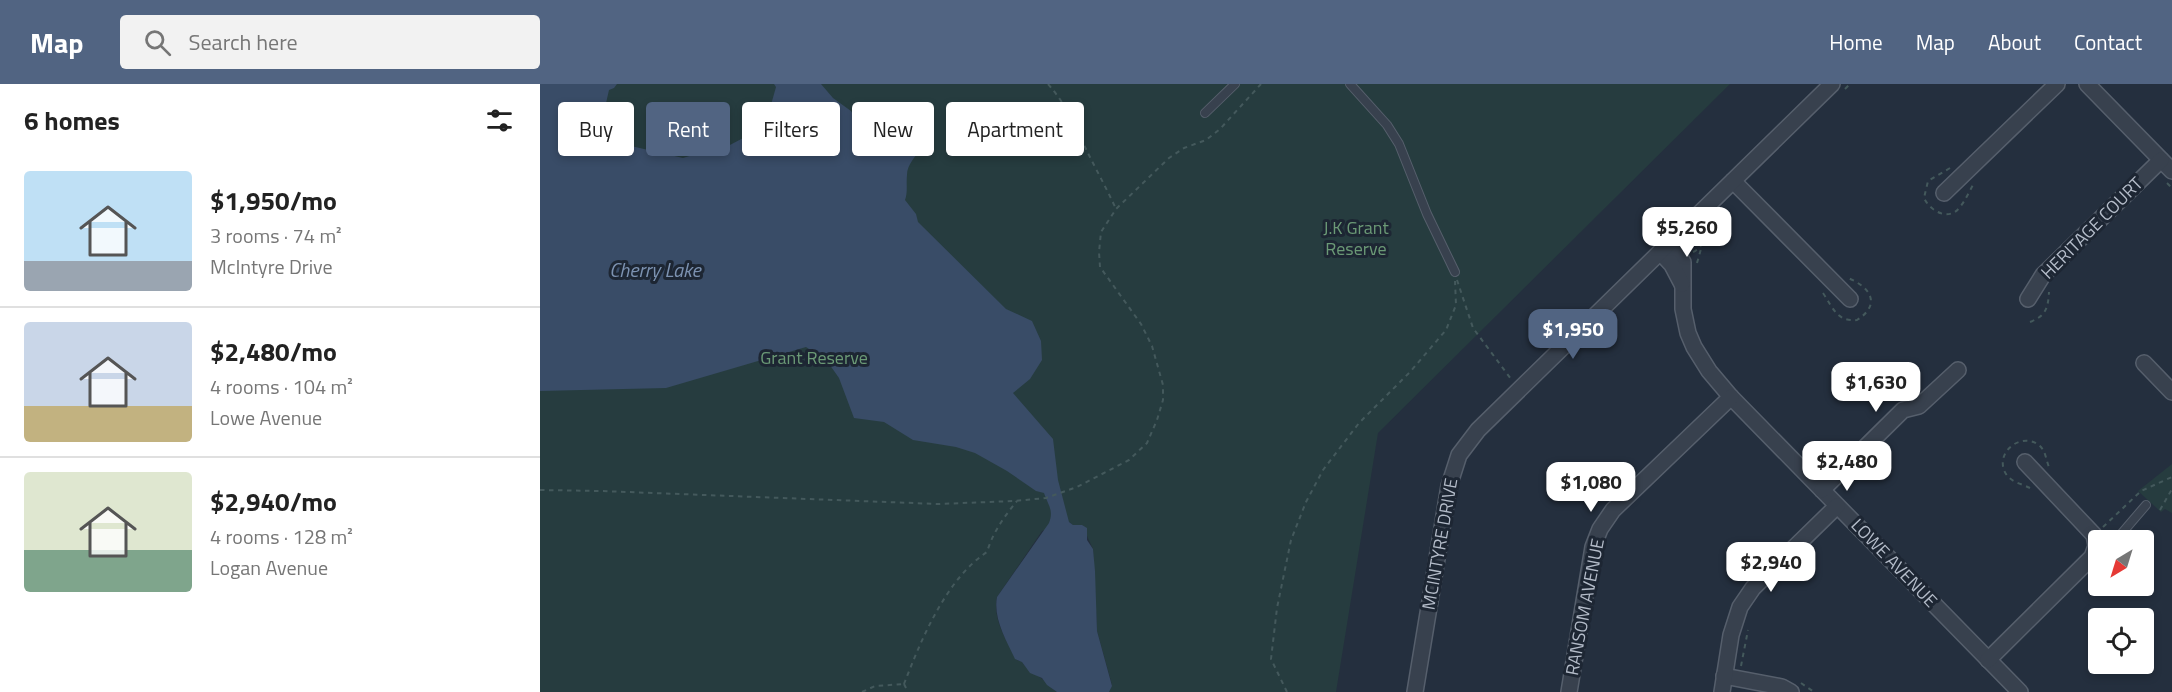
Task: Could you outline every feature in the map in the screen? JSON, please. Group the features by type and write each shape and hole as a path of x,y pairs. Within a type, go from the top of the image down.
{"street":[{"path":"1944,193 2057,84"},
{"path":"2087,84 2172,171"},
{"name":"MCINTYRE DRIVE","path":"1415,692 1449,486 1455,464 1471,438 1733,181 1837,88"},
{"name":"HERITAGE COURT","path":"2028,299 2043,275 2161,160"},
{"path":"1733,181 1850,299"},
{"path":"1665,248 1681,257"},
{"name":"LOWE AVENUE","path":"1665,248 1682,284"},
{"name":"LOWE AVENUE","path":"1681,257 1684,269 1682,284 1685,322 1694,347 1709,371 1731,398 2020,692"},
{"path":"2144,363 2172,392"},
{"path":"1822,490 1903,410 1919,406 1958,370"},
{"name":"RANSOM AVENUE","path":"1569,692 1593,548 1600,529 1613,510 1731,398"},
{"path":"2025,462 2091,530"},
{"path":"1791,692 1782,687 1728,682 1731,635 1740,607 1753,588 1838,506"},
{"path":"1988,660 2088,561"}],"lane":[{"path":"1205,113 1235,84"},
{"path":"1350,84 1387,125 1399,144 1427,214 1455,272"},
{"path":"2125,530 2146,505"}],"path":[{"path":"1048,84 1074,120 1082,142 1116,208"},
{"path":"540,490 938,504 1017,501 1046,498 1077,487 1129,460 1147,443 1163,400 1163,385 1160,371 1144,331 1125,299 1100,267 1101,232 1116,208 1169,158 1184,148 1206,140 1220,129 1261,84"},
{"path":"1837,88 1850,84"},
{"path":"1681,257 1701,249 1710,228 1721,212"},
{"path":"1455,272 1473,328 1520,389"},
{"path":"1287,692 1271,659 1277,608 1291,540 1306,502 1330,460 1359,423 1410,372 1446,330 1456,305 1455,272"},
{"path":"2034,491 2014,481 2005,472 2004,454 2017,442 2034,442 2045,454 2050,470"},
{"path":"2106,530 2141,491 2172,477"},
{"path":"2160,510 2172,489"},
{"path":"908,692 904,684 920,642 938,611 974,561 987,552 998,525 1017,501"},
{"path":"2098,518 2099,530"},
{"path":"1728,682 1749,626"},
{"path":"862,692 875,686 904,684"}],"green space":[{"name":"Grant Reserve","path":"540,84 1730,84 1378,433 1336,692 1109,692 1112,685 1097,631 1093,549 1082,525 1073,525 1069,522 1042,531 997,597 996,606 1005,638 1018,661 1022,661 1028,669 1057,692 540,692"},
{"path":"2172,464 2172,513 2165,509 2161,512 2138,491"}],"water":[{"name":"Cherry Lake","path":"540,84 617,84 609,90 606,102 558,102 558,156 634,156 634,147 646,149 646,156 683,158 730,156 730,145 742,139 742,156 840,156 840,103 852,113 852,156 916,156 908,168 905,200 916,214 918,222 1006,309 1032,321 1041,341 1042,360 1030,379 1013,393 1053,439 1058,480 1069,522 1087,528 1087,540 1093,549 1097,631 1112,686 1109,692 1057,692 1042,678 1030,673 1022,662 1015,659 1001,629 996,605 997,597 1049,523 1051,511 1044,493 1036,491 975,453 956,447 913,440 884,422 854,418 839,378 827,361 806,347 666,388 540,391"},
{"name":"Cherry Lake","path":"774,84 821,84 839,102 772,102 776,87"}],"park label":[{"name":"J.K Grant Reserve","path":"1356,238"}]}
